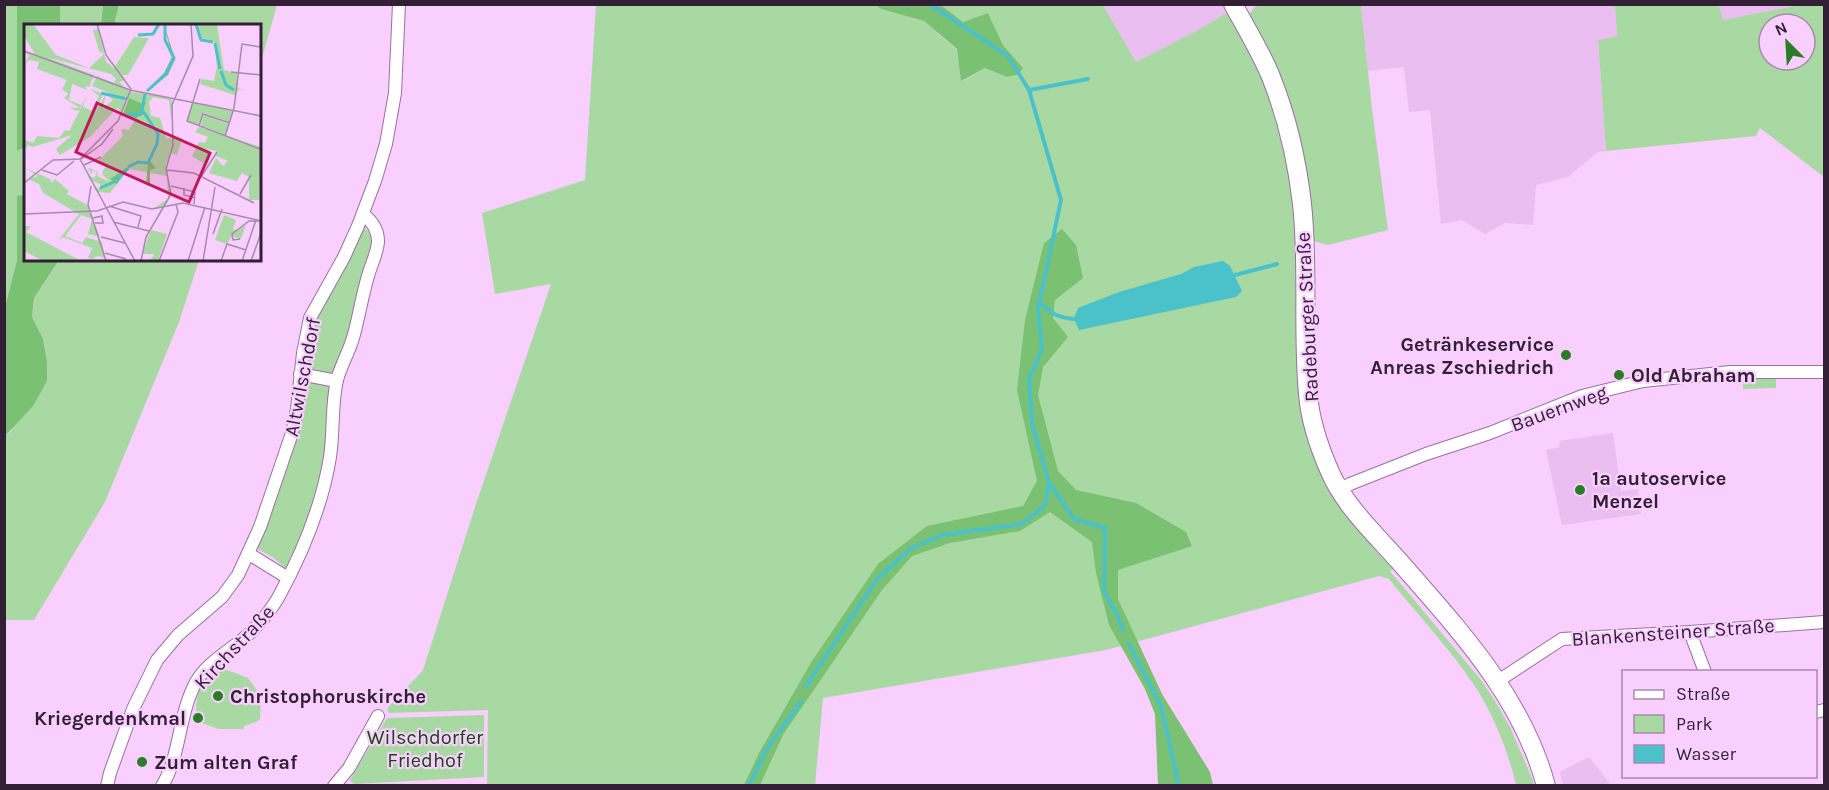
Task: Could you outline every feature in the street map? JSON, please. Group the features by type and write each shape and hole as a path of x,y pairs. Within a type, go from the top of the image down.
{"main road":[{"name":"Radeburger Straße","path":"1233,4 1270,75 1286,119 1296,163 1302,206 1308,394 1315,429 1331,473 1340,490 1365,523 1470,644 1498,681 1522,721 1546,786"}],"street":[{"name":"Altwilschdorf","path":"107,786 133,709 157,660 178,635 222,597 238,575 260,527 292,433 310,318 344,257 363,214 386,144 395,93 399,4"},
{"name":"Kirchstraße","path":"162,786 171,771 178,733 190,695 198,680 217,660 250,633 273,606 312,528 330,456 332,409 337,381 343,360 353,339 378,242 375,228 363,214"},
{"name":"Bauernweg","path":"1340,490 1426,454 1490,433 1582,396 1643,381 1730,372 1824,372"},
{"path":"300,374 337,381"},
{"path":"249,554 288,578"},
{"name":"Blankensteiner Straße","path":"1498,681 1562,639 1824,622"},
{"path":"1690,632 1704,670"},
{"path":"334,786 349,768 378,717"}],"shaded area":[{"path":"1719,4 1799,5 1757,12 1723,20"},
{"path":"17,5 60,5 62,24 24,24 24,148 17,151"},
{"path":"103,5 119,5 114,24 101,24"},
{"path":"875,5 941,5 963,22 988,13 1003,45 1023,68 1019,74 1007,77 985,68 961,81 957,49 924,21 881,9"},
{"path":"1103,5 1226,5 1231,13 1225,14 1136,62"},
{"path":"1361,5 1615,5 1617,36 1598,40 1606,151 1598,152 1568,177 1536,185 1533,225 1505,223 1485,234 1462,220 1441,224 1430,110 1409,112 1404,67 1368,71"},
{"path":"24,195 24,261 58,261 34,298 32,317 43,339 47,361 47,381 33,406 5,436 5,307 17,260 17,196"},
{"path":"1062,229 1076,245 1083,278 1055,300 1053,318 1068,337 1043,367 1038,395 1058,471 1076,490 1136,503 1186,532 1192,546 1118,570 1118,599 1162,694 1210,772 1213,785 1158,785 1155,714 1145,689 1109,625 1096,573 1092,542 1050,512 1020,531 950,543 912,556 882,590 783,735 760,785 744,785 759,753 812,661 878,564 927,526 1023,506 1037,481 1017,390 1025,320 1044,243"},
{"path":"1613,433 1621,491 1638,489 1641,514 1562,525 1546,450 1560,447 1559,441"},
{"path":"1589,757 1611,785 1563,785 1560,772"}],"green space":[{"path":"17,4 17,151 24,148 24,195 17,196 17,260 5,307 4,5"},
{"path":"59,5 103,5 101,24 62,24"},
{"path":"119,5 277,5 261,61 261,24 114,24"},
{"path":"596,5 875,5 881,9 924,21 957,50 962,81 985,68 1007,77 1023,68 1003,45 988,13 963,22 941,5 1103,5 1136,62 1225,14 1231,13 1251,51 1278,116 1293,187 1304,414 1395,568 1390,571 1481,680 1495,701 1510,727 1534,785 1516,785 1501,737 1478,691 1389,579 1379,576 1106,650 823,698 815,785 487,785 488,710 389,713 387,709 423,670 476,504 551,284 495,294 482,213 585,180"},
{"path":"1261,5 1361,5 1388,230 1328,245 1310,240 1248,17 1254,7"},
{"path":"1615,5 1719,5 1723,20 1757,13 1757,72 1817,72 1817,12 1764,12 1799,5 1824,5 1824,177 1760,128 1756,136 1606,151 1598,40 1617,36"},
{"path":"363,227 372,233 372,247 355,300 352,323 334,374 307,371 314,326"},
{"path":"58,261 199,261 179,322 105,502 34,620 5,620 5,436 11,431 47,361 43,340 32,317 34,298"},
{"path":"306,378 331,382 327,452 307,527 287,570 274,558 258,549 284,476 301,411 304,411"},
{"path":"1743,378 1776,378 1776,388 1743,389"},
{"path":"222,668 248,678 261,696 260,719 244,726 244,729 219,729 196,721 197,697 203,682 214,671"},
{"name":"Wilschdorfer Friedhof","path":"484,715 484,777 354,784 350,780 387,718"}],"water":[{"path":"1223,261 1230,266 1242,291 1236,297 1079,330 1074,319 1078,308 1119,292 1181,274 1194,267"}],"waterway":[{"path":"806,686 877,579 910,549 942,535 1021,524 1045,506 1049,483 1032,423 1029,379 1042,349 1038,309 1061,200 1029,90 1008,56 927,4"},
{"path":"1029,90 1088,79"},
{"path":"1235,275 1277,264"},
{"path":"1039,302 1055,314 1074,319"},
{"path":"1050,484 1074,519 1105,528 1104,591 1123,630"},
{"path":"1129,644 1161,706 1179,786"},
{"path":"749,786 767,748 801,702"}],"place":[{"name":"Getränkeservice Anreas Zschiedrich","path":"1566,355"},
{"name":"Old Abraham","path":"1619,375"},
{"name":"1a autoservice Menzel","path":"1580,490"},
{"name":"Christophoruskirche","path":"218,696"},
{"name":"Kriegerdenkmal","path":"198,718"},
{"name":"Zum alten Graf","path":"142,762"}]}
